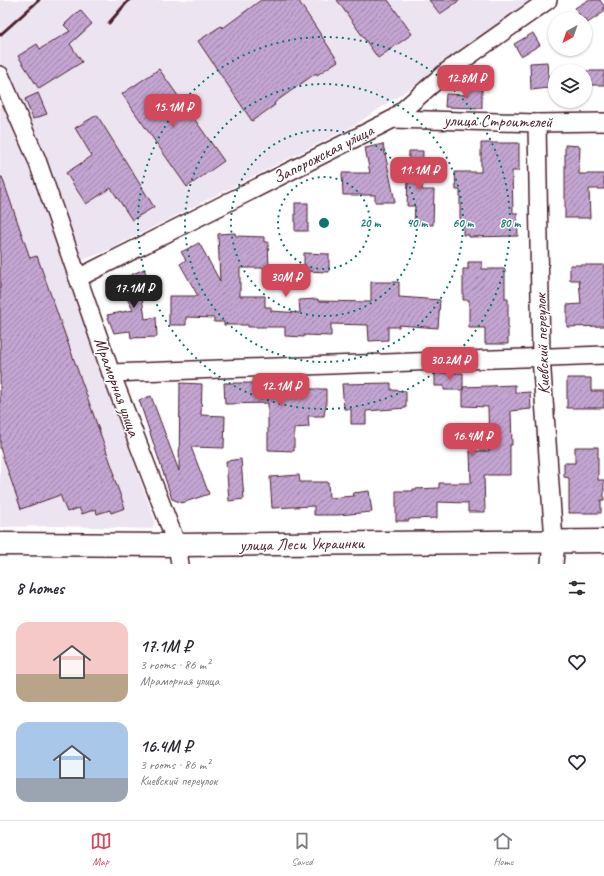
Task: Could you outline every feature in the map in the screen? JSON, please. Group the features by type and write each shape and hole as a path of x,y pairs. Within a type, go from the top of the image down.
{"main road":[{"name":"улица Леси Украинки","path":"0,544 178,555 554,541 604,542"}],"street":[{"name":"Запорожская улица","path":"78,278 393,119 446,72 548,0"},
{"name":"Мраморная улица","path":"0,75 37,160 111,373 178,555"},
{"name":"улица Строителей","path":"393,119 538,123 604,122"},
{"name":"Киевский переулок","path":"538,123 541,357 554,541 552,564"},
{"path":"111,373 604,355"}],"shaded area":[{"path":"0,0 536,0 427,77 355,125 106,251 64,268 155,521 152,529 59,526 0,527"}],"building":[{"path":"261,0 298,0 338,61 317,75 316,73 252,121 198,41 221,26 223,28"},
{"path":"337,0 388,0 412,34 378,58"},
{"path":"429,0 460,0 440,14"},
{"path":"588,0 600,0 604,6 604,12 592,20 592,12 578,12 575,8"},
{"path":"80,10 92,24 70,44 82,62 39,89 18,56 37,44 40,49 70,31 64,25"},
{"path":"533,33 540,45 521,56 514,44"},
{"path":"547,62 548,88 531,90 530,63"},
{"path":"159,69 224,161 187,187 122,94"},
{"path":"592,71 604,71 604,85 592,85"},
{"path":"468,85 482,85 482,108 445,107 446,94 468,95"},
{"path":"38,93 47,114 33,119 25,99"},
{"path":"97,115 154,207 132,220 111,188 86,204 66,173 92,156 75,128"},
{"path":"481,143 519,143 519,171 512,171 513,213 517,213 518,236 469,237 469,235 463,235 463,222 460,222 460,190 456,190 455,172 481,172"},
{"path":"383,144 395,202 375,202 375,195 343,195 342,173 370,173 365,148"},
{"path":"565,145 580,146 579,174 604,174 604,189 589,189 590,218 565,218"},
{"path":"409,151 423,151 422,190 434,190 433,225 414,224 415,206 407,206"},
{"path":"0,177 2,177 30,258 37,256 115,475 113,475 125,508 111,513 110,510 97,514 96,509 82,514 79,508 67,512 60,495 21,509 0,448"},
{"path":"295,203 308,203 308,231 295,231"},
{"path":"235,233 236,236 264,237 264,242 268,242 269,268 240,268 240,296 265,296 265,307 271,307 271,311 300,313 299,300 318,299 318,301 371,302 371,282 399,282 399,297 440,300 438,328 399,325 399,327 388,327 388,340 369,341 368,325 331,324 331,336 304,335 304,337 285,336 285,327 248,327 248,325 224,325 224,322 214,322 214,318 186,317 186,325 169,325 169,296 198,296 180,264 186,260 181,252 199,243 220,281 218,234"},
{"path":"304,253 329,254 329,272 304,271"},
{"path":"468,262 482,262 482,269 505,269 505,299 508,299 508,344 485,344 485,328 469,328 469,300 463,300 463,269 468,269"},
{"path":"570,265 604,265 604,326 567,327 567,305 581,304 579,280 570,280"},
{"path":"144,269 151,285 141,290 145,319 156,317 157,337 131,338 130,331 114,333 107,315 133,310 118,281"},
{"path":"435,373 463,373 463,390 444,390 444,386 435,386"},
{"path":"567,378 591,378 591,391 604,391 604,408 567,408"},
{"path":"180,383 202,384 201,415 225,416 224,448 191,447 209,494 182,503 172,499 139,400 151,396 179,471"},
{"path":"224,383 308,383 308,389 326,389 326,409 324,416 308,416 309,427 294,428 294,451 268,450 268,403 225,404"},
{"path":"391,383 391,390 406,391 406,408 366,411 366,424 351,424 351,409 344,409 342,384"},
{"path":"515,385 515,393 530,392 531,409 511,411 512,445 510,445 510,475 484,475 485,512 468,512 468,503 437,502 437,518 396,521 396,491 439,488 439,483 471,483 470,451 489,451 488,407 463,406 463,387"},
{"path":"575,447 598,447 598,480 604,480 604,500 601,500 601,513 569,513 569,478 564,477 564,463 575,463"},
{"path":"241,459 244,499 229,501 226,461"},
{"path":"299,475 300,482 328,482 329,498 354,496 353,493 369,491 372,512 338,515 314,515 314,506 272,508 270,477"}],"railway":[{"path":"0,35 39,0"},
{"path":"109,23 129,0"}]}
